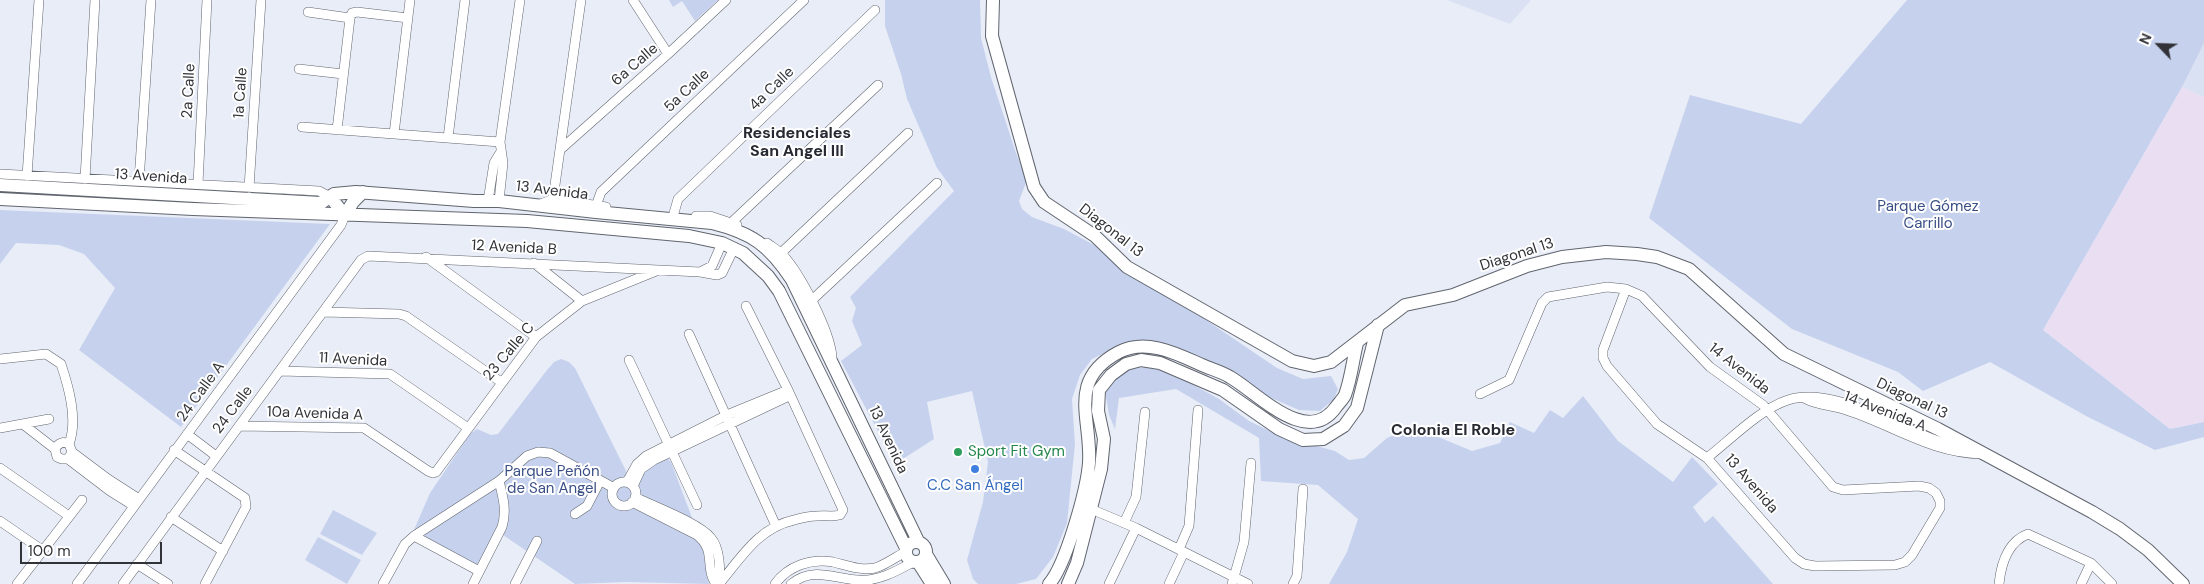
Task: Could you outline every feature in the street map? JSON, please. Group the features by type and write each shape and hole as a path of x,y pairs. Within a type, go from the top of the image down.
{"street":[{"path":"27,176 39,0"},
{"path":"85,179 95,0"},
{"path":"139,182 152,0"},
{"name":"2a Calle","path":"198,184 208,0"},
{"name":"1a Calle","path":"249,188 261,0"},
{"path":"394,134 410,0"},
{"path":"448,138 465,0"},
{"path":"493,201 502,163 500,142 520,0"},
{"path":"553,199 581,0"},
{"path":"634,0 668,54"},
{"name":"6a Calle","path":"561,149 726,0"},
{"name":"5a Calle","path":"596,209 601,192 804,0"},
{"name":"Diagonal 13","path":"993,0 992,36 1034,187 1044,202 1095,236 1127,267 1292,361 1314,366 1331,362 1404,305 1453,295 1527,266 1562,257 1606,252 1657,257 1689,269 1784,354 1978,451 2120,529 2148,550 2182,584"},
{"name":"4a Calle","path":"674,213 678,199 875,10"},
{"path":"308,12 350,18"},
{"path":"337,130 352,13 408,18"},
{"path":"299,69 343,74"},
{"path":"732,222 878,85"},
{"path":"302,127 500,142"},
{"path":"781,253 908,133"},
{"path":"0,174 318,191 330,197 345,215 353,202 363,192"},
{"path":"811,301 936,183"},
{"name":"13 Avenida","path":"0,185 321,203 340,192 363,192 596,209 712,223 747,235 776,257 792,280 918,541 925,547 914,555"},
{"name":"13 Avenida","path":"0,199 345,215 527,221 689,236 728,245 754,262 779,291 914,555 932,584"},
{"path":"527,221 525,214 534,205 553,199 596,209 710,216 732,222 756,235 781,253 791,265 831,343 832,360"},
{"path":"473,219 474,201"},
{"path":"593,227 596,209"},
{"name":"24 Calle A","path":"77,584 341,225 345,215"},
{"name":"12 Avenida B","path":"368,256 426,257 700,272 712,266 728,245"},
{"name":"24 Calle","path":"123,584 323,312 362,260 368,256"},
{"path":"426,257 536,337"},
{"path":"533,263 582,301"},
{"name":"23 Calle C","path":"436,472 536,337 582,301 658,271"},
{"name":"14 Avenida","path":"1480,394 1509,380 1542,304 1548,297 1606,287 1626,289 1650,301 1710,367 1752,396 1768,410 1837,489 1919,486 1933,490 1940,501 1939,513 1912,555 1901,564"},
{"name":"13 Avenida","path":"1626,289 1603,350 1604,360 1656,424 1707,458 1801,563 1815,566 1901,564"},
{"path":"718,584 748,547 776,526 792,520 818,515 840,515 844,510 746,306"},
{"path":"323,312 400,314 406,316 501,382"},
{"path":"1068,584 1077,563 1079,532 1086,507 1101,469 1104,439 1098,411 1099,390 1126,364 1141,360 1160,363 1223,390 1279,430 1303,440 1323,439 1344,426 1357,408 1378,325"},
{"path":"689,334 776,526"},
{"path":"1086,507 1089,463 1084,411 1088,384 1101,365 1120,352 1140,346 1164,349 1229,376 1282,414 1306,422 1320,422 1331,414 1344,395 1357,343"},
{"path":"0,359 46,354 61,364 72,408 73,434 70,451"},
{"path":"628,360 697,505"},
{"name":"11 Avenida","path":"280,371 390,374 468,428"},
{"path":"630,484 641,469 671,448 728,419 789,393"},
{"name":"14 Avenida A","path":"1707,458 1768,410 1791,400 1806,398 1817,404 1842,408 1943,449 1967,454 1978,451"},
{"path":"1169,584 1189,526 1198,410"},
{"path":"1124,523 1136,497 1145,412"},
{"path":"0,428 49,419"},
{"path":"24,425 55,449 57,457 70,451"},
{"name":"10a Avenida A","path":"239,426 364,428 428,471 436,472"},
{"path":"187,434 216,456"},
{"path":"55,449 60,443 137,502"},
{"path":"174,450 244,498 247,502 205,584"},
{"path":"383,584 405,544 414,536 499,481 519,462 538,452 550,453 614,488"},
{"path":"1233,581 1244,542 1251,463"},
{"path":"0,468 69,516"},
{"path":"473,584 505,518 504,502 499,481"},
{"path":"575,514 587,506 600,481"},
{"path":"630,484 622,482 614,488 612,495 614,501 620,505 626,506 634,500"},
{"path":"630,484 634,500"},
{"path":"1294,584 1297,576 1303,489"},
{"path":"18,584 42,550 82,500"},
{"path":"634,500 704,531 713,540 720,576 718,584"},
{"path":"1086,507 1136,528 1233,581 1248,584"},
{"path":"171,517 223,551"},
{"path":"0,521 42,550"},
{"path":"1109,584 1136,528"},
{"path":"1048,584 1054,578 1079,532"},
{"path":"1999,584 2000,570 2011,545 2028,534 2090,563 2112,584"},
{"path":"414,536 479,572"},
{"path":"515,584 536,541"},
{"path":"775,584 784,573 808,562 824,561 859,569 874,568 914,555"},
{"path":"791,584 795,580 818,574 831,574 858,580 876,579 914,555"},
{"name":"13 Avenida","path":"914,555 944,584"},
{"path":"2081,584 2090,563"},
{"path":"137,564 168,584"}],"shaded area":[{"path":"1447,0 1531,0 1510,24"},
{"path":"2204,43 2204,97 2182,87"},
{"path":"2182,87 2204,97 2204,422 2170,429 2043,330"}],"green space":[{"path":"669,0 718,0 695,21 682,1 673,7"},
{"path":"885,0 980,0 981,38 991,77 1027,180 1019,201 1022,209 1032,217 1064,229 1098,247 1277,368 1303,379 1331,376 1338,389 1334,399 1320,411 1299,410 1262,394 1198,358 1117,347 1092,359 1080,375 1072,399 1075,444 1067,523 1053,557 1036,579 1016,584 978,584 973,579 967,560 983,502 988,462 972,391 927,402 934,439 895,464 841,361 862,345 852,321 856,308 850,297 954,191 937,168 907,99 885,26"},
{"name":"Parque Gómez Carrillo","path":"1907,0 2204,0 2204,43 2182,87 2043,330 2170,429 2204,422 2204,437 2155,450 2088,417 1990,362 1923,391 1898,372 1792,329 1649,218 1690,95 1801,124"},
{"path":"0,210 330,224 181,427 79,350 115,288 84,254 59,245 16,243 0,264"},
{"name":"Parque Peñón de San Angel","path":"561,359 569,362 575,368 627,473 642,473 660,459 667,458 671,462 702,544 709,584 626,582 575,584 503,535 479,568 413,532 430,493 470,434 477,429 491,435 498,434 547,370 554,362"},
{"path":"1144,367 1165,369 1219,399 1249,421 1280,436 1335,451 1349,460 1364,458 1387,438 1405,430 1419,429 1472,451 1500,443 1510,422 1534,433 1550,410 1563,418 1583,396 1618,441 1673,482 1692,457 1718,484 1693,507 1705,523 1713,516 1773,584 1329,584 1347,552 1358,519 1318,485 1261,481 1259,438 1176,389 1119,398 1115,429 1109,415 1105,390 1122,371"},
{"path":"333,510 377,533 362,555 320,534"},
{"path":"318,537 361,560 347,584 305,560"}],"place":[{"name":"Sport Fit Gym","path":"958,452"},
{"name":"C.C San Ángel","path":"975,469"}],"district":[{"name":"Residenciales San Angel III","path":"797,143"},
{"name":"Colonia El Roble","path":"1453,431"}]}
